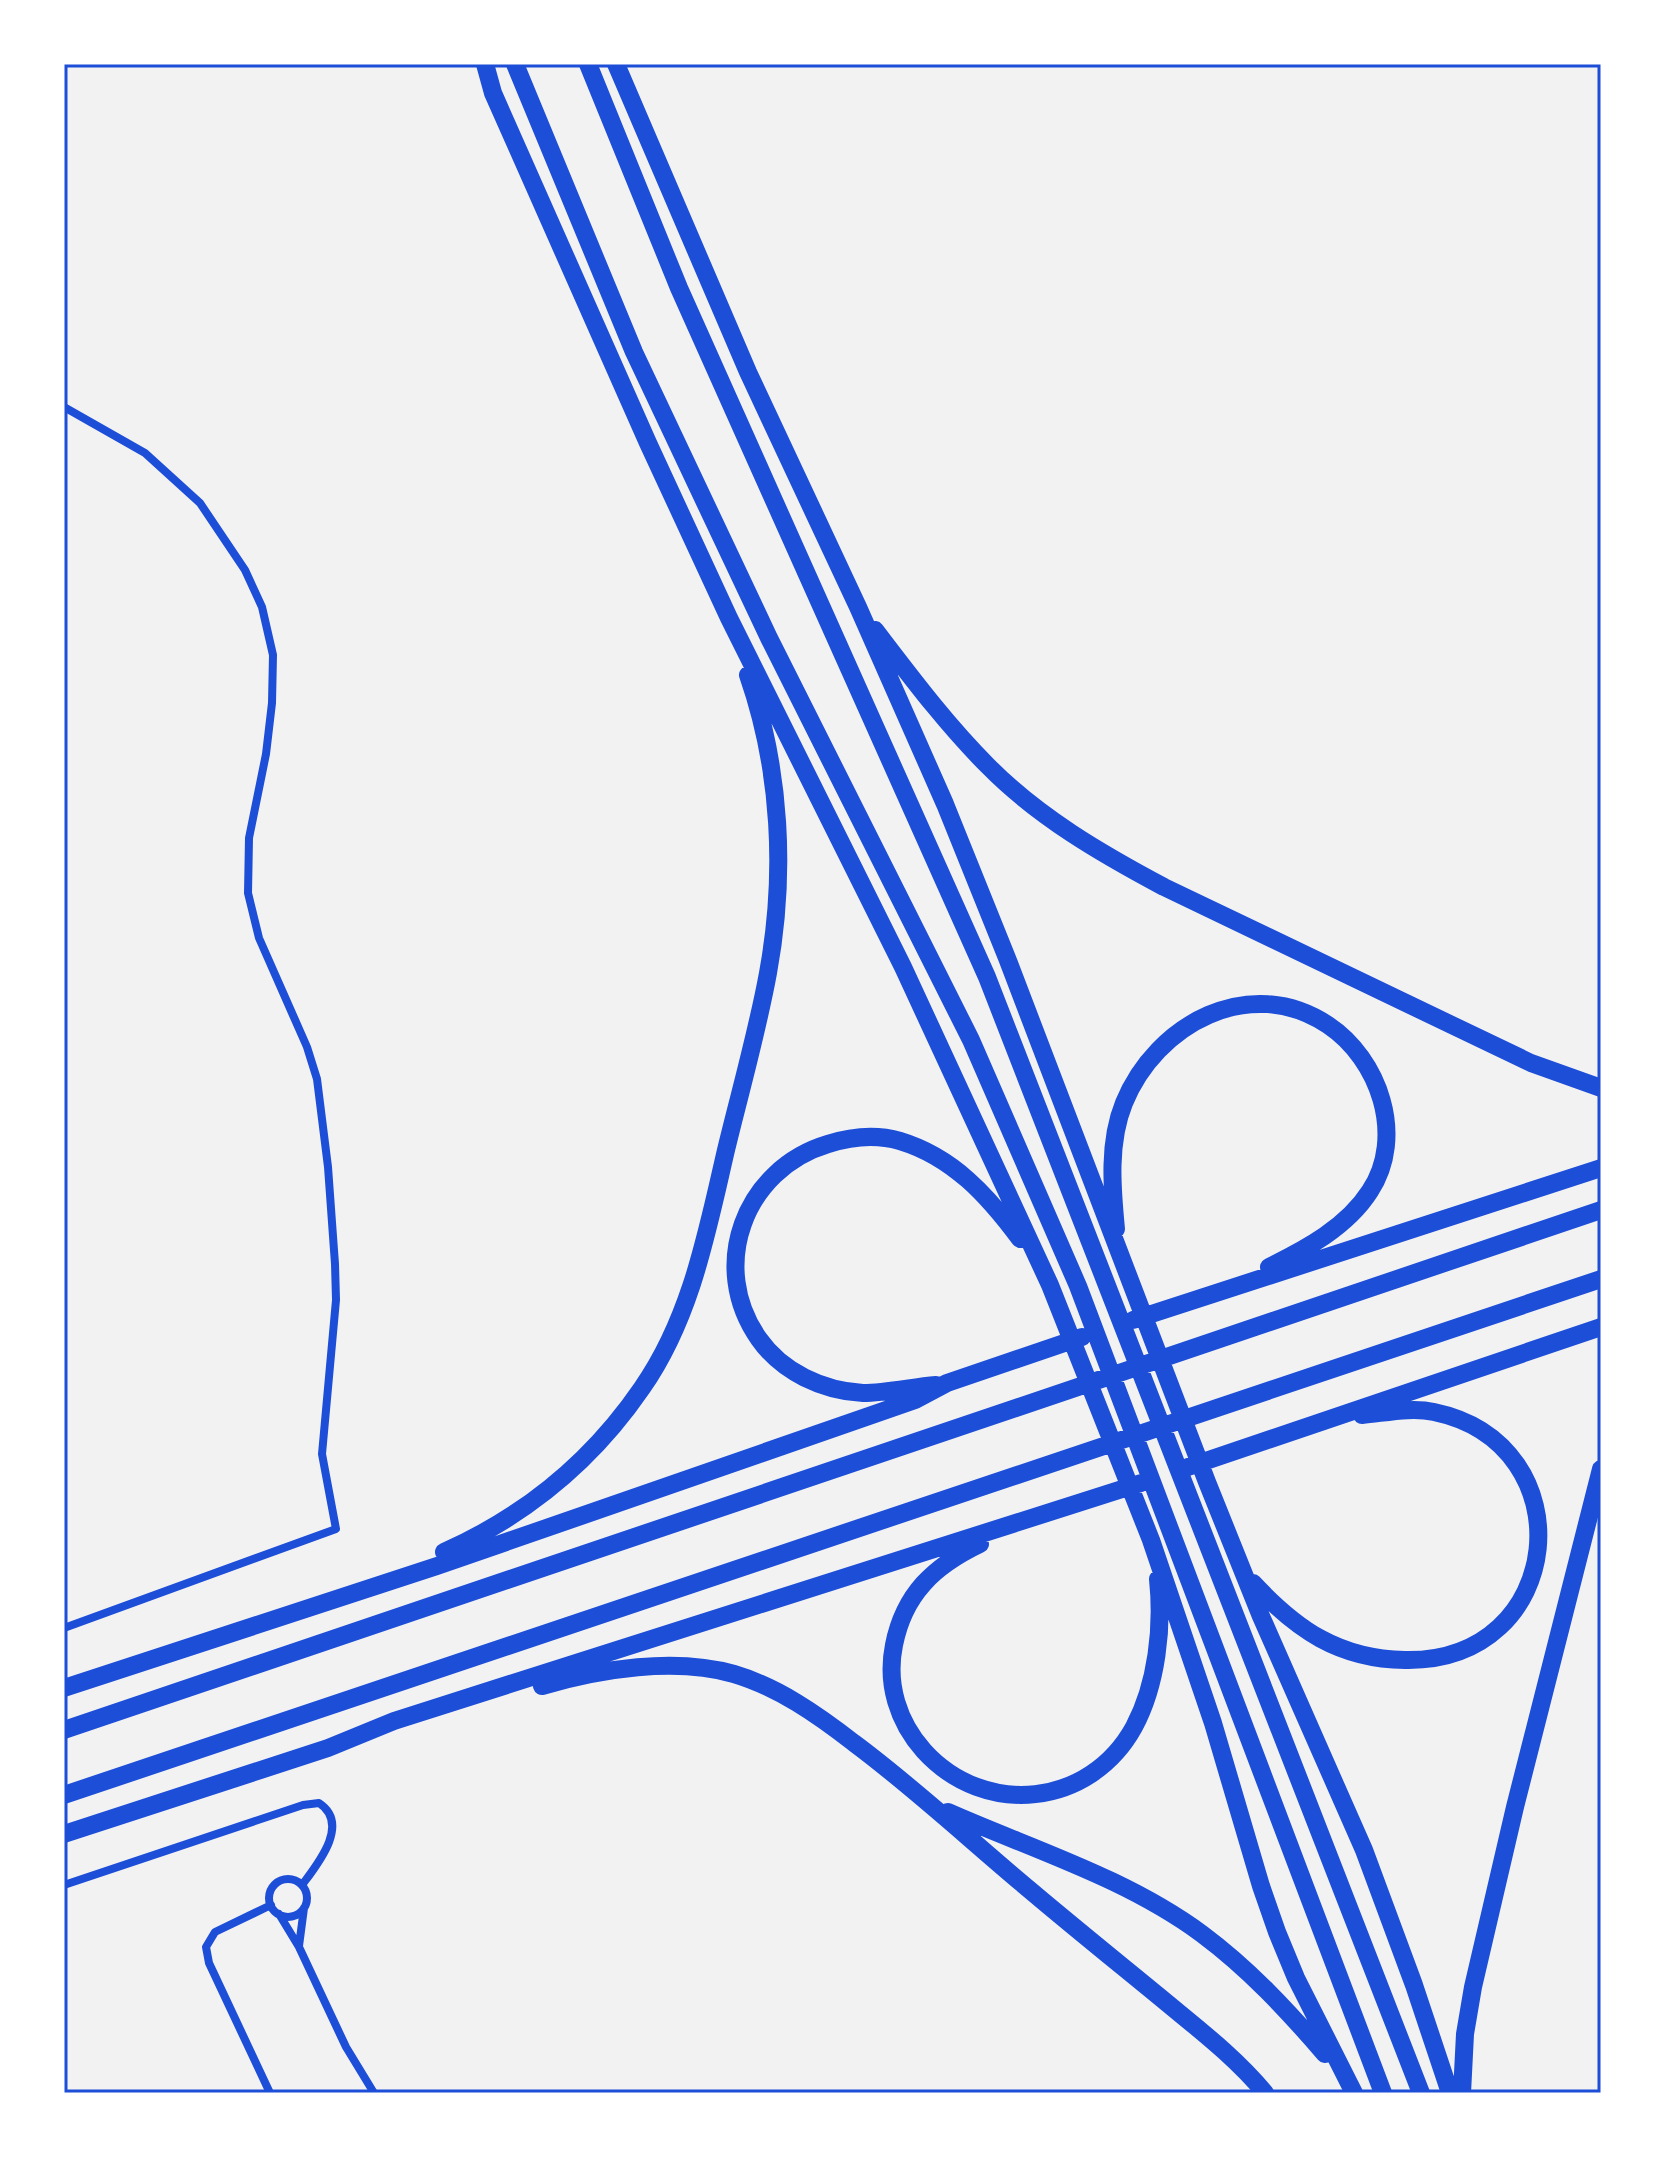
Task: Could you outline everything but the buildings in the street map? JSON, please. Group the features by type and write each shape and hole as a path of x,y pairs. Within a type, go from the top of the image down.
{"highway":[{"path":"485,64 499,107 648,443 729,618 903,967 1050,1285 1151,1540 1213,1723 1265,1898 1296,1978 1354,2093"},
{"path":"515,64 634,352 769,638 971,1040 1078,1286 1383,2093"},
{"path":"588,64 679,288 987,977 1421,2093"},
{"path":"616,64 748,372 858,607 971,866 1135,1299 1244,1574 1364,1850 1450,2093"},
{"path":"858,607 957,734 1019,794 1089,845 1164,887 1531,1063 1601,1088"},
{"path":"320,1603 465,1542 513,1515 551,1488 605,1438 643,1387 665,1350 684,1305 702,1254 768,973 776,911 778,835 773,781 757,699 729,618"},
{"path":"1118,1248 1112,1186 1116,1134 1123,1104 1149,1058 1184,1027 1211,1013 1238,1005 1278,1006 1318,1020 1355,1049 1366,1063 1378,1091 1385,1114 1386,1135 1379,1172 1357,1207 1323,1237 1297,1253 1212,1293"},
{"path":"947,1383 862,1393 801,1377 770,1354 745,1318 737,1293 734,1268 742,1222 765,1183 800,1156 839,1140 876,1137 914,1146 955,1168 984,1195 1020,1238 1050,1285"},
{"path":"64,1688 437,1566 915,1400 947,1383 1187,1301 1407,1233 1601,1168"},
{"path":"64,1730 1601,1210"},
{"path":"64,1795 1233,1400 1601,1279"},
{"path":"64,1834 328,1748 394,1721 1081,1503 1601,1327"},
{"path":"1244,1574 1275,1607 1310,1633 1347,1652 1374,1658 1429,1660 1452,1656 1493,1633 1521,1601 1536,1563 1538,1521 1528,1486 1512,1459 1496,1441 1457,1418 1431,1411 1399,1411 1323,1420"},
{"path":"1462,2093 1465,2034 1473,1987 1515,1807 1601,1469"},
{"path":"1040,1515 964,1551 920,1586 906,1604 896,1631 891,1660 897,1704 917,1743 936,1764 953,1776 995,1794 1062,1790 1103,1763 1134,1726 1152,1673 1159,1625 1160,1600 1151,1540"},
{"path":"328,1748 393,1732 564,1680 655,1665 707,1668 734,1674 786,1697 832,1725 1207,2036 1265,2093"},
{"path":"931,1804 1126,1888 1200,1933 1269,1990 1343,2074"}],"street":[{"path":"64,407 145,453 200,503 245,570 262,607 273,655 272,703 266,754 249,838 248,893 259,938 307,1047 317,1079 329,1176 336,1300 322,1454 336,1529 64,1628"},
{"path":"64,1885 303,1805 319,1803 328,1811 331,1834 324,1854 302,1885"},
{"path":"299,1947 307,1896 302,1885 292,1880 280,1881 271,1890 271,1905 299,1947 346,2047 374,2093"},
{"path":"270,2093 206,1953 207,1941 215,1932 271,1905"},
{"path":"279,1914 295,1915 304,1907"}]}
